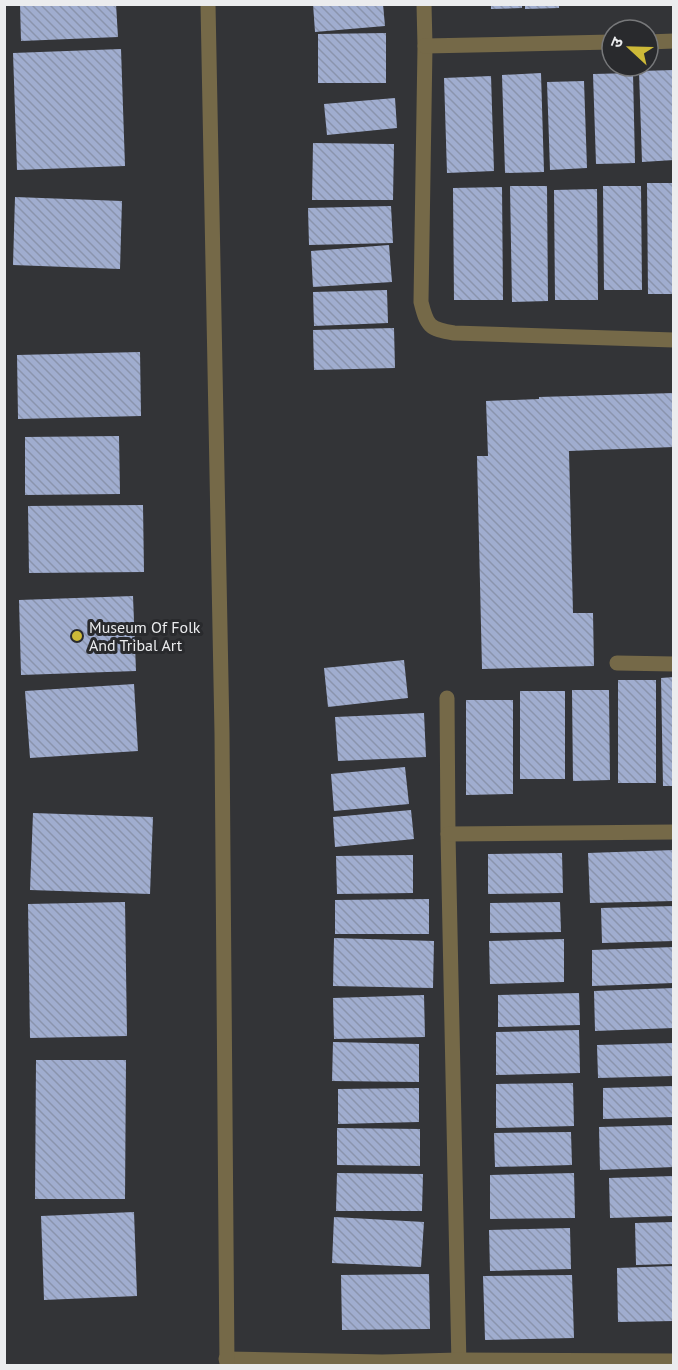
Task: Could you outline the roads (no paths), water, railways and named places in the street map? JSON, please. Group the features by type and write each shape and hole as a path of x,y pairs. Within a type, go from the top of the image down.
{"street":[{"path":"208,4 222,733 226,1362 674,1361"},
{"path":"424,4 421,302 426,320 436,330 454,333 674,340"},
{"path":"425,46 600,42"},
{"path":"617,663 674,664"},
{"path":"447,698 459,1363"},
{"path":"448,834 674,832"}],"place":[{"name":"Museum Of Folk And Tribal Art","path":"77,636"}]}
